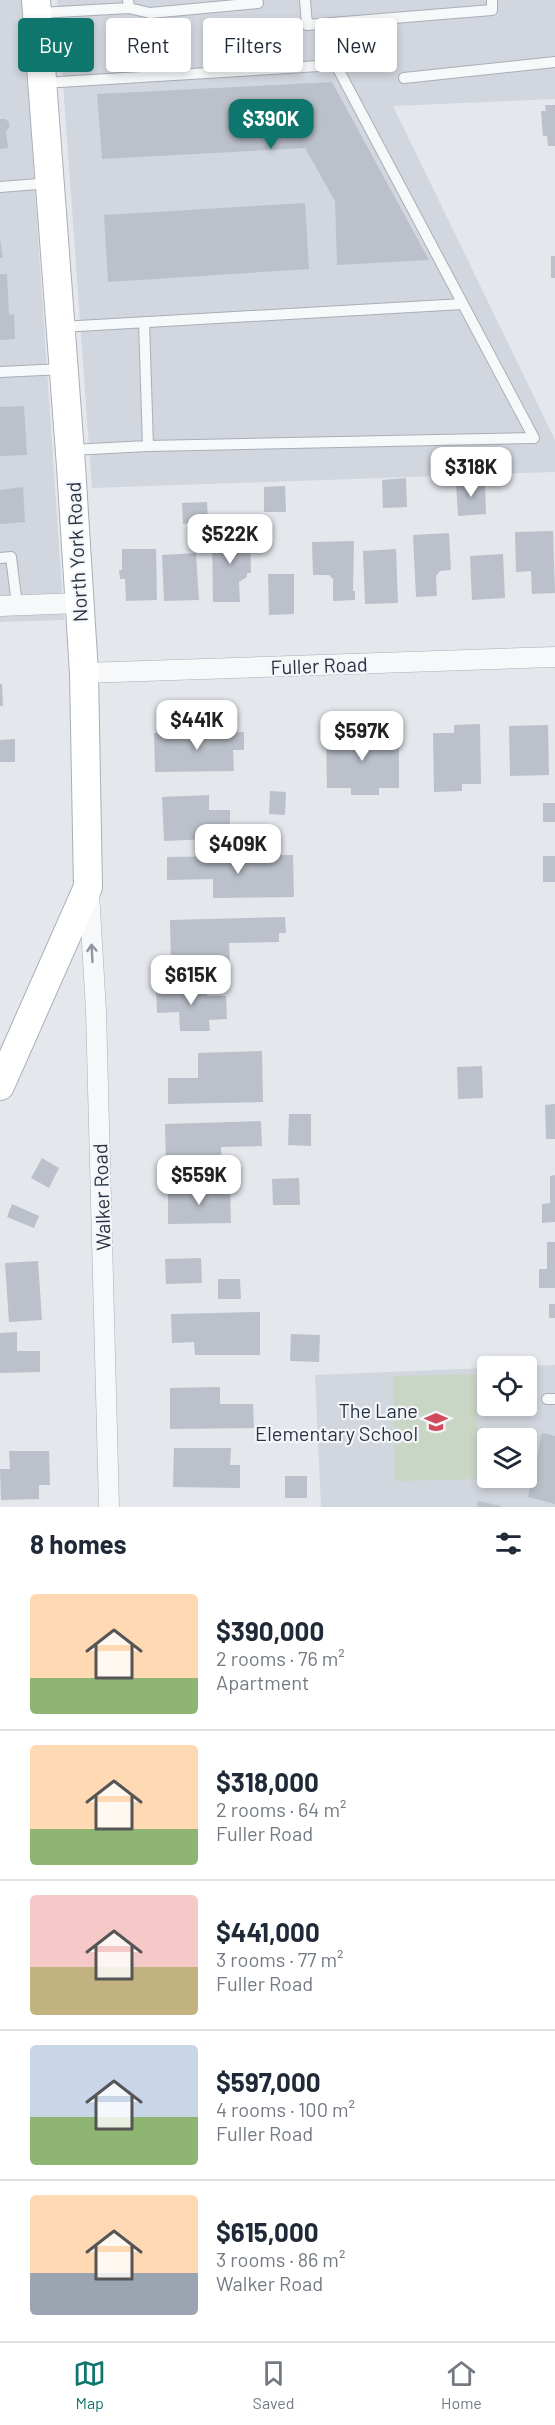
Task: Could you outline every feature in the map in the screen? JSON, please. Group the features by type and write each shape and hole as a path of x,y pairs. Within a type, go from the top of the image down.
{"main road":[{"name":"North York Road","path":"2,1074 88,886 84,673 37,7"}],"street":[{"path":"8,606 79,603"},
{"name":"Fuller Road","path":"84,673 555,657"},
{"name":"Walker Road","path":"88,886 96,1011 110,1507"}],"lane":[{"path":"37,7 129,4 150,13 258,3 257,0"},
{"path":"305,0 307,24 492,10 492,0"},
{"path":"404,78 555,62"},
{"path":"43,83 336,65 534,438 148,446 70,450"},
{"path":"0,187 50,183"},
{"path":"61,327 463,304"},
{"path":"144,322 148,446"},
{"path":"0,372 64,369"},
{"path":"0,558 11,557 8,606"}],"shaded area":[{"path":"0,0 22,0 23,18 18,18 18,72 27,72 64,620 0,622"},
{"path":"57,0 555,0 555,99 393,106 555,440 555,472 92,488 62,72 94,72 94,18 58,18"},
{"name":"The Lane Elementary School","path":"555,1365 555,1507 321,1507 315,1375 477,1368 477,1416 537,1416 537,1366"}],"green space":[{"path":"476,1374 477,1479 395,1481 393,1376"}],"building":[{"path":"332,82 429,260 337,265 335,201 305,148 102,159 97,94"},
{"path":"545,105 555,105 555,146 548,146 547,136 543,136 541,111 546,111"},
{"path":"0,119 9,122 9,128 6,131 8,148 0,149"},
{"path":"305,203 309,269 108,282 104,215"},
{"path":"0,238 3,258 0,258"},
{"path":"551,256 555,256 555,278 551,278"},
{"path":"0,274 7,274 9,315 14,314 15,339 0,340"},
{"path":"24,406 27,455 0,456 0,407"},
{"path":"406,478 407,507 383,508 382,480"},
{"path":"485,481 486,514 458,516 456,482"},
{"path":"285,486 286,512 264,512 264,487"},
{"path":"23,487 25,522 0,524 0,490"},
{"path":"207,502 208,522 183,524 182,503"},
{"path":"553,531 555,593 532,594 531,571 516,572 515,532"},
{"path":"250,532 251,573 247,573 247,577 239,582 240,602 213,602 212,533"},
{"path":"449,533 451,570 440,571 436,576 437,596 416,597 413,535"},
{"path":"354,541 353,591 355,591 355,600 333,601 333,579 329,575 313,575 312,542"},
{"path":"122,549 156,549 157,600 126,601 125,579 120,579 119,570 122,570"},
{"path":"396,549 398,603 365,604 363,551"},
{"path":"196,553 199,600 164,601 162,555"},
{"path":"503,554 505,598 472,600 470,556"},
{"path":"268,574 294,574 294,614 269,615"},
{"path":"0,684 2,684 3,706 0,706"},
{"path":"480,724 481,784 462,784 462,791 434,792 433,733 454,733 454,725"},
{"path":"548,725 549,775 510,776 509,726"},
{"path":"326,729 353,729 353,737 399,736 399,788 379,788 379,795 351,795 351,788 327,788"},
{"path":"244,732 244,750 233,750 234,771 155,772 154,733"},
{"path":"15,739 15,762 0,762 0,740"},
{"path":"270,791 286,792 285,815 269,814"},
{"path":"209,795 209,810 230,810 230,838 164,841 162,797"},
{"path":"543,803 555,803 555,822 543,822"},
{"path":"293,855 294,897 213,898 213,879 167,880 167,857"},
{"path":"543,856 555,856 555,882 543,882"},
{"path":"285,917 286,933 279,933 279,942 229,943 230,965 171,966 170,920"},
{"path":"206,984 207,996 226,996 227,1019 209,1020 210,1031 180,1031 179,1012 157,1013 156,986"},
{"path":"262,1051 263,1102 168,1104 168,1078 198,1078 198,1053"},
{"path":"482,1066 483,1098 458,1099 457,1067"},
{"path":"555,1104 555,1139 546,1139 545,1105"},
{"path":"289,1114 311,1114 311,1146 288,1145"},
{"path":"261,1121 262,1146 221,1147 222,1168 166,1170 165,1124"},
{"path":"42,1158 59,1168 49,1188 31,1178"},
{"path":"555,1175 555,1222 542,1223 542,1204 550,1203 550,1176"},
{"path":"299,1178 300,1205 273,1205 272,1179"},
{"path":"203,1187 203,1189 230,1189 231,1223 168,1224 168,1188"},
{"path":"12,1204 39,1216 34,1228 7,1217"},
{"path":"547,1242 555,1242 555,1288 539,1288 539,1269 547,1269"},
{"path":"201,1258 202,1283 166,1284 165,1259"},
{"path":"38,1261 42,1320 9,1322 5,1263"},
{"path":"218,1279 240,1279 241,1299 218,1299"},
{"path":"549,1304 555,1304 555,1318 549,1318"},
{"path":"260,1312 260,1355 195,1355 194,1342 172,1343 171,1314"},
{"path":"17,1332 17,1351 40,1351 40,1372 0,1373 0,1333"},
{"path":"291,1334 320,1335 319,1362 290,1361"},
{"path":"220,1387 220,1404 253,1404 254,1428 170,1429 170,1388"},
{"path":"542,1433 555,1436 555,1504 528,1497 530,1488 537,1488 537,1456"},
{"path":"174,1448 231,1448 230,1465 240,1465 240,1488 173,1487"},
{"path":"9,1451 49,1451 50,1485 39,1485 39,1499 1,1500 0,1469 10,1469"},
{"path":"285,1476 307,1476 307,1498 285,1498"},
{"path":"478,1501 501,1506 477,1507"}],"place":[{"name":"The Lane Elementary School","path":"436,1422"}]}
